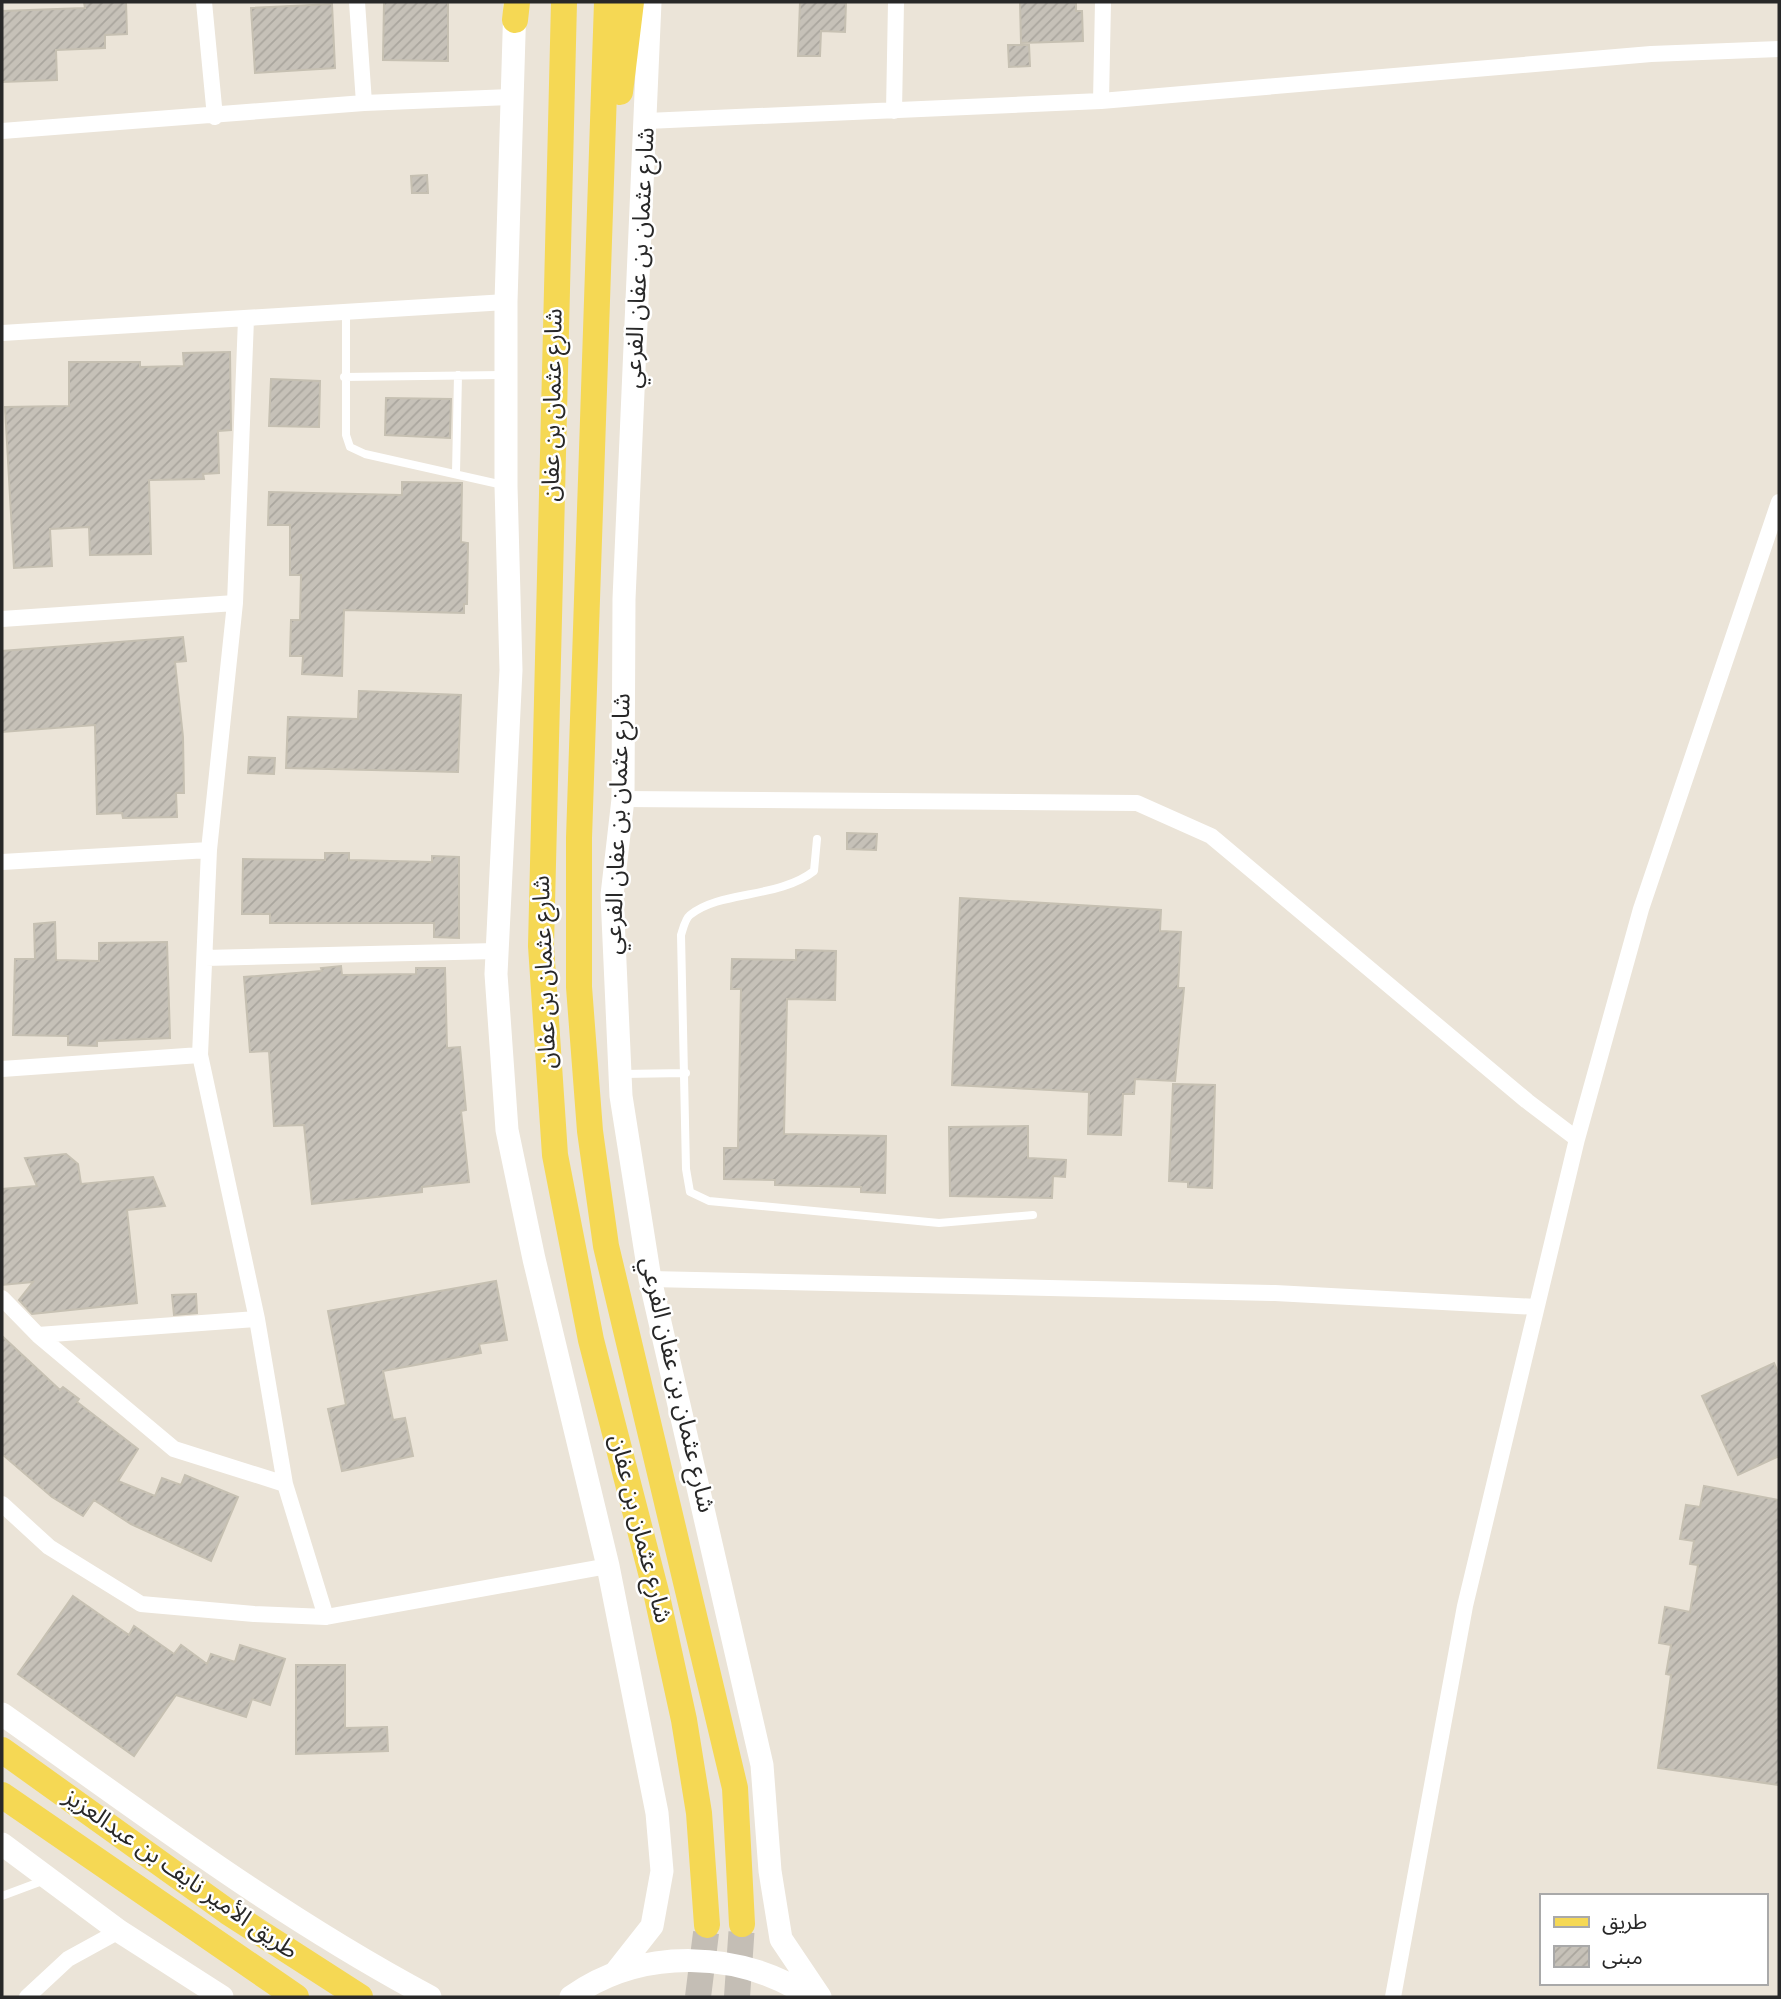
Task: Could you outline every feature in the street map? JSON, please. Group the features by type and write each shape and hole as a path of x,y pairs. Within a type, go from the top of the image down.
{"main road":[{"name":"شارع عثمان بن عفان","path":"564,2 541,946 554,1141 591,1340 656,1592 684,1720 699,1813 707,1925"},
{"name":"شارع عثمان بن عفان","path":"607,2 579,838 579,986 590,1131 606,1246 734,1788 742,1924"},
{"path":"597,299 631,2"},
{"name":"شارع عثمان بن عفان الفرعي","path":"650,2 648,121 624,599 623,799 612,895 620,1074 650,1279 762,1765 770,1871 781,1939 820,1997"},
{"path":"515,8 506,302 506,486 512,670 496,951 507,1130 534,1259 608,1566 657,1813 662,1871 652,1926 615,1973"},
{"path":"2,1714 249,1890 362,1961 430,1997"},
{"name":"طريق الأمير نايف بن عبدالعزيز","path":"2,1750 228,1912 360,1997"},
{"name":"طريق الأمير نايف بن عبدالعزيز","path":"2,1795 296,1997"},
{"path":"2,1844 119,1931 222,1997"},
{"path":"571,1997 615,1973 664,1962 715,1961 764,1973 811,1997"}],"street":[{"path":"204,2 215,117"},
{"path":"357,2 364,103"},
{"path":"894,111 896,2"},
{"path":"1101,102 1103,2"},
{"path":"648,121 1101,102 1637,55 1779,49"},
{"path":"2,131 215,117 364,103 512,97"},
{"path":"2,333 346,314 506,302"},
{"path":"246,318 235,603 209,850 200,1055 257,1320 285,1484 326,1617"},
{"path":"1393,1997 1465,1606 1577,1139 1641,909 1779,502"},
{"path":"2,619 235,603"},
{"path":"623,799 1137,803 1211,836 1527,1101 1577,1139"},
{"path":"2,863 209,850"},
{"path":"205,958 496,951"},
{"path":"2,1069 200,1055"},
{"path":"650,1279 1261,1293 1536,1307"},
{"path":"2,1298 38,1335 174,1449 285,1484"},
{"path":"38,1335 257,1320"},
{"path":"2,1504 49,1547 141,1604 326,1617 608,1566"},
{"path":"27,1997 68,1958 119,1931"}],"lane":[{"path":"346,314 344,377 346,435 350,447 365,454 506,486"},
{"path":"344,377 507,374"},
{"path":"456,473 458,375"},
{"path":"817,839 814,871 800,882 708,906 688,916 681,935 686,1170 690,1192 709,1202 939,1223 1033,1215"},
{"path":"620,1074 686,1073"},
{"path":"2,1896 50,1879"}],"building":[{"path":"84,2 126,2 127,34 105,35 105,48 56,50 57,80 2,82 2,11 85,8"},
{"path":"384,2 448,2 448,61 383,60"},
{"path":"800,2 846,2 845,32 821,31 820,56 798,56"},
{"path":"1020,2 1076,2 1076,11 1082,11 1083,41 1021,43"},
{"path":"332,4 335,68 255,73 251,8"},
{"path":"1008,45 1029,45 1030,66 1009,67"},
{"path":"427,175 428,193 412,193 411,176"},
{"path":"230,352 231,430 218,431 219,473 203,474 204,479 149,480 151,554 90,555 89,527 50,529 52,566 14,568 5,407 69,406 69,362 140,362 140,367 184,366 183,353"},
{"path":"271,379 320,381 319,427 269,426"},
{"path":"386,398 451,399 450,438 385,435"},
{"path":"402,482 462,483 461,542 468,543 467,604 464,604 464,613 344,610 342,676 302,674 303,656 290,656 291,620 300,620 301,575 290,575 290,525 268,525 269,492 402,495"},
{"path":"183,637 186,661 175,662 183,737 184,793 176,793 177,817 123,818 122,813 97,814 95,725 2,732 2,651"},
{"path":"359,691 461,695 458,772 286,768 288,717 358,719"},
{"path":"249,757 275,758 274,774 248,773"},
{"path":"847,833 877,834 876,850 847,849"},
{"path":"325,853 349,853 349,860 432,862 432,856 459,857 459,938 434,937 434,923 270,923 270,914 242,914 243,859 325,860"},
{"path":"960,898 1161,910 1160,931 1181,932 1178,988 1184,988 1175,1081 1135,1079 1134,1094 1123,1094 1121,1135 1088,1134 1089,1092 952,1085"},
{"path":"55,922 56,960 99,961 99,943 167,942 170,1038 97,1041 97,1046 68,1045 68,1036 13,1035 15,959 35,959 34,924"},
{"path":"796,950 836,951 835,1000 787,999 784,1134 886,1136 885,1193 861,1192 861,1187 775,1185 775,1180 724,1179 724,1148 738,1148 741,989 731,989 732,959 796,960"},
{"path":"341,966 342,975 416,974 416,968 445,968 447,1048 460,1047 466,1110 461,1111 469,1182 422,1187 422,1192 312,1204 304,1125 274,1126 269,1051 250,1052 244,977 322,971 321,968"},
{"path":"1173,1084 1215,1085 1212,1188 1188,1187 1188,1182 1169,1181"},
{"path":"1028,1126 1028,1158 1066,1160 1065,1177 1053,1176 1052,1198 950,1196 949,1127"},
{"path":"66,1154 78,1164 81,1184 153,1177 165,1206 127,1210 137,1303 32,1314 19,1300 33,1282 2,1285 2,1189 37,1186 25,1158"},
{"path":"496,1281 507,1340 479,1344 481,1353 383,1371 393,1420 405,1418 413,1456 342,1471 328,1409 346,1405 328,1311"},
{"path":"196,1294 197,1313 174,1315 172,1295"},
{"path":"2,1336 60,1390 63,1387 79,1399 77,1402 138,1449 118,1481 155,1496 162,1478 181,1485 185,1475 238,1497 211,1561 131,1524 94,1500 83,1516 52,1497 2,1454"},
{"path":"1774,1363 1779,1375 1779,1456 1738,1475 1702,1396"},
{"path":"1704,1486 1779,1500 1779,1785 1658,1768 1671,1675 1666,1674 1671,1645 1659,1643 1665,1607 1690,1612 1698,1565 1690,1564 1694,1541 1680,1539 1686,1505 1700,1507"},
{"path":"73,1596 129,1635 134,1626 174,1654 181,1645 207,1664 211,1654 235,1662 240,1645 285,1659 270,1705 252,1699 246,1717 176,1695 134,1756 18,1674"},
{"path":"296,1665 345,1665 345,1728 387,1727 388,1751 296,1754"}],"tunnel":[{"path":"737,1997 742,1924"},
{"path":"698,1997 707,1925"}]}
